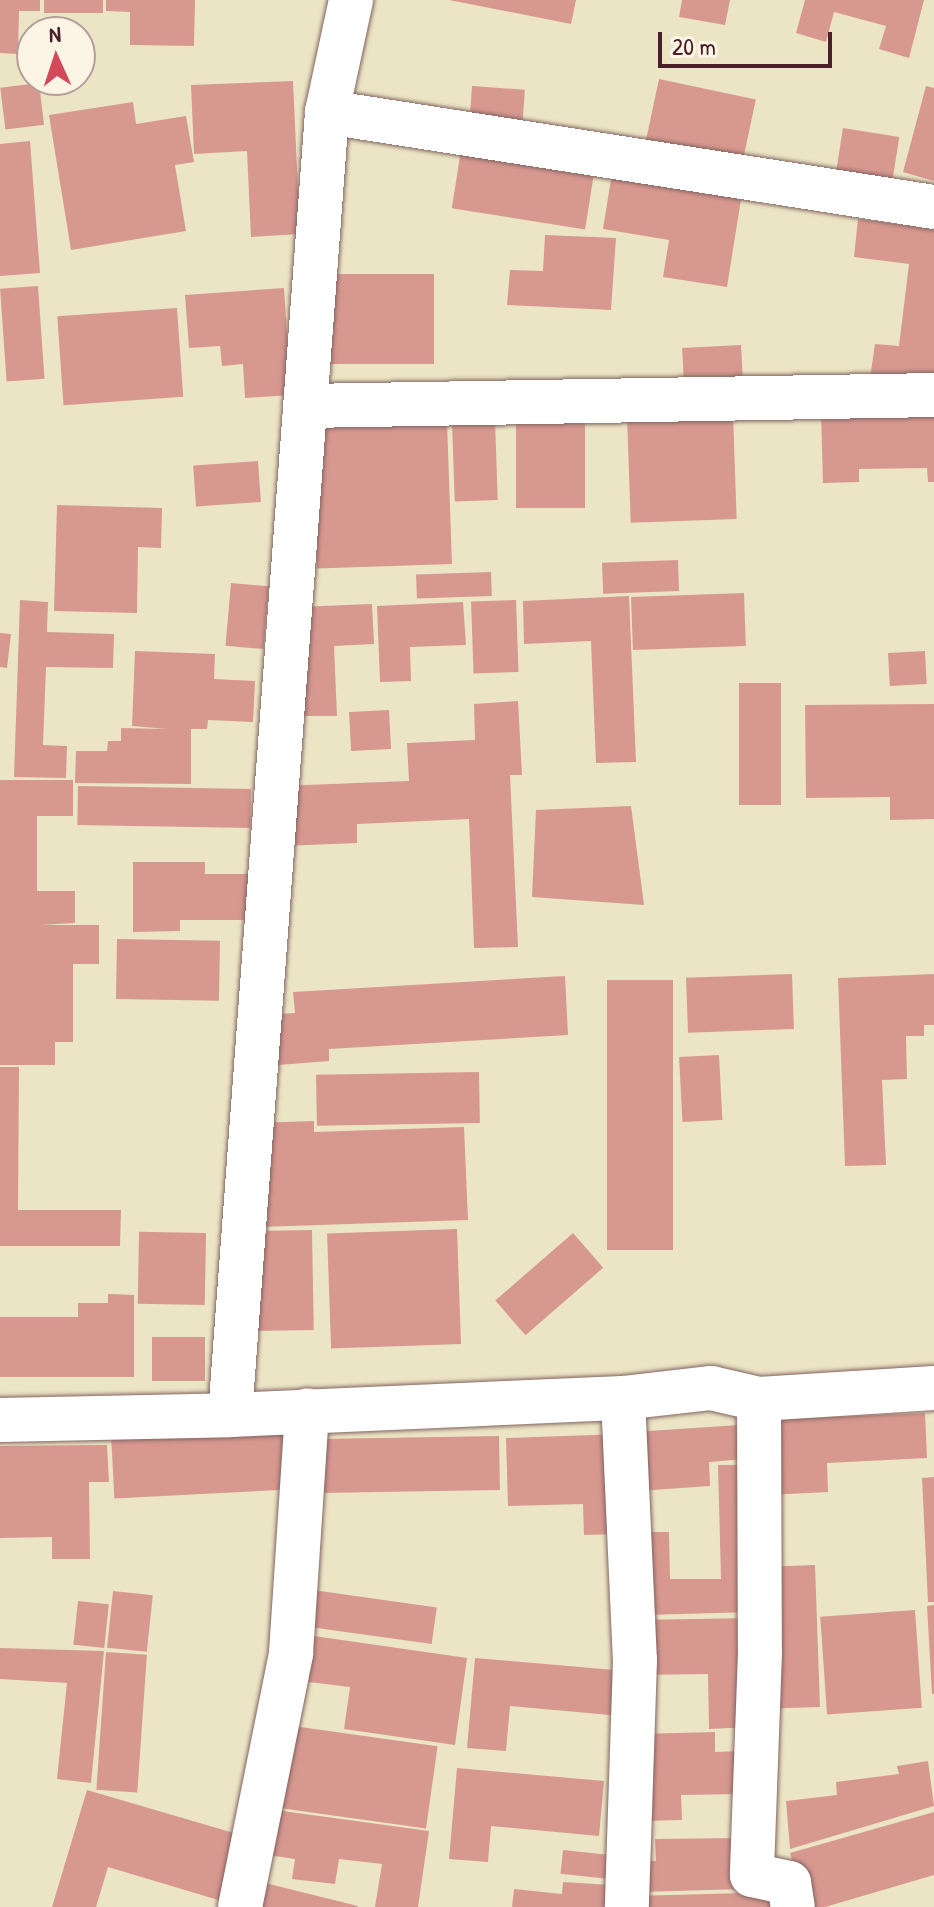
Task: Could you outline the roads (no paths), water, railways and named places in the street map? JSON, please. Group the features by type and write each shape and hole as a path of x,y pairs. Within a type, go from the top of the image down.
{"street":[{"path":"230,1415 327,112 351,0"},
{"path":"327,112 934,207"},
{"path":"306,406 934,395"},
{"path":"0,1420 230,1415 623,1398 711,1388 759,1399 934,1388"},
{"path":"623,1398 635,1660 627,1907"},
{"path":"759,1399 760,1652 752,1875 789,1883 793,1907"},
{"path":"240,1907 291,1653 307,1411"}]}
